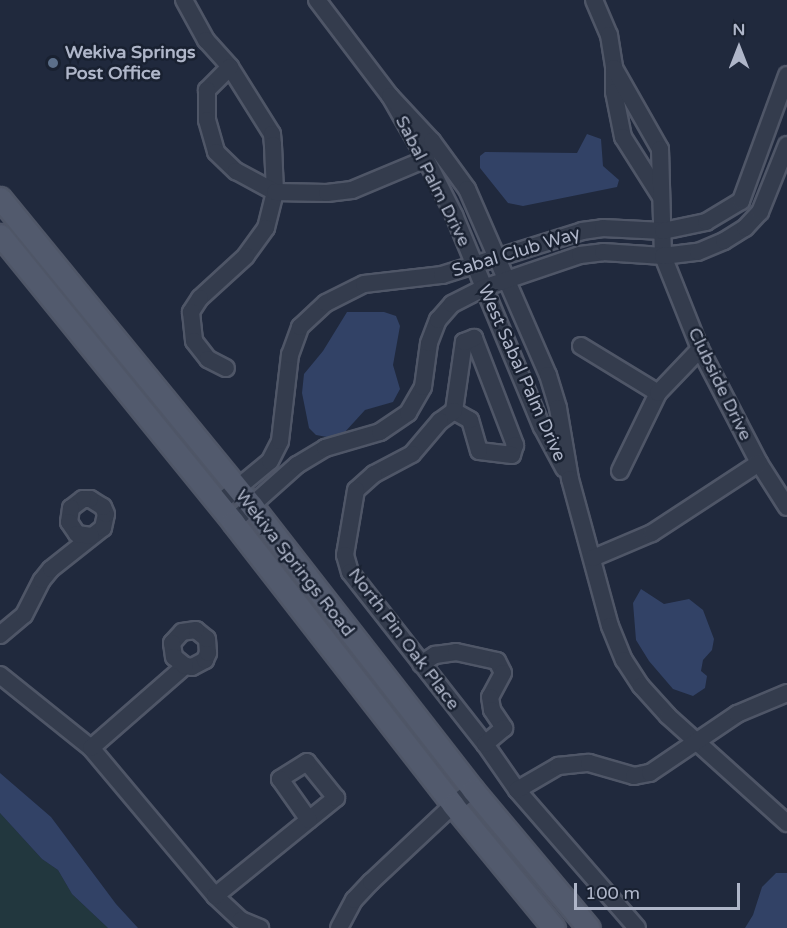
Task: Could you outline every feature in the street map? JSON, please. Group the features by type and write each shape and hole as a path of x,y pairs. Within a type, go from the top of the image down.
{"main road":[{"name":"Wekiva Springs Road","path":"0,198 252,506 473,790 589,928"},
{"name":"Wekiva Springs Road","path":"0,235 233,522 453,805 554,928"}],"street":[{"path":"184,0 206,40 230,67 272,134 275,192 266,228 246,256 200,298 191,312 194,341 208,359 226,368"},
{"name":"Sabal Palm Drive","path":"317,0 390,96 432,141 467,189 508,279"},
{"path":"594,0 609,35 614,68 614,92 623,137 663,200"},
{"path":"230,67 207,90 207,120 216,152 236,171 275,192 327,193 352,189 426,159"},
{"path":"614,68 660,148 663,256"},
{"name":"Sabal Club Way","path":"218,504 270,461 280,441 290,355 300,327 326,303 364,284 442,275 582,231 603,228 663,231 706,222 741,201 787,75"},
{"name":"Sabal Palm Drive","path":"390,96 426,159 454,215 474,266"},
{"name":"Sabal Club Way","path":"233,522 297,465 325,448 380,432 408,413 423,387 429,343 438,320 452,304 483,288 580,255 603,252 663,256 698,252 746,228 760,212 787,145"},
{"name":"Clubside Drive","path":"663,256 700,349 759,463 787,507"},
{"name":"West Sabal Palm Drive","path":"474,266 542,427 570,479"},
{"name":"West Sabal Palm Drive","path":"508,279 548,375 558,408 570,479 610,626 624,660 641,686 668,716 784,822"},
{"path":"474,338 515,445 512,455 479,451 470,420 454,411 464,342 474,338"},
{"path":"581,346 658,393"},
{"path":"620,471 658,393 700,349"},
{"name":"North Pin Oak Place","path":"454,411 440,421 412,454 374,474 356,490 345,555 350,572 485,744 517,790 638,928"},
{"path":"593,558 652,533 759,463"},
{"path":"0,635 24,615 42,580 51,569 91,536"},
{"path":"421,664 435,655 456,652 497,661 503,673 490,697 492,710 504,728 485,744"},
{"path":"91,748 185,666"},
{"path":"0,675 91,748 215,896 241,920 260,928"},
{"path":"517,790 558,766 589,763 642,776 686,746 698,743 737,714 787,693"},
{"path":"215,896 309,820 336,798 307,762 280,778 309,820"},
{"path":"339,928 354,900 370,882 453,805 473,790"}],"shaded area":[{"path":"0,813 42,859 58,870 72,894 108,928 0,928"}],"water":[{"path":"587,134 601,139 603,166 619,180 617,187 523,206 508,203 480,168 480,156 485,152 577,153"},
{"path":"347,312 384,312 396,316 400,326 393,365 400,389 393,402 365,410 344,433 327,437 316,435 309,428 302,393 304,374 323,351"},
{"path":"641,589 664,604 689,599 703,610 714,639 712,650 703,660 701,671 707,676 705,688 693,696 673,689 649,661 636,640 633,603"},
{"path":"0,773 51,817 116,904 138,928 108,928 72,894 58,870 42,859 0,813"},
{"path":"776,873 787,873 787,928 745,928 753,915 762,887"}],"place":[{"name":"Wekiva Springs Post Office","path":"53,63"}]}
